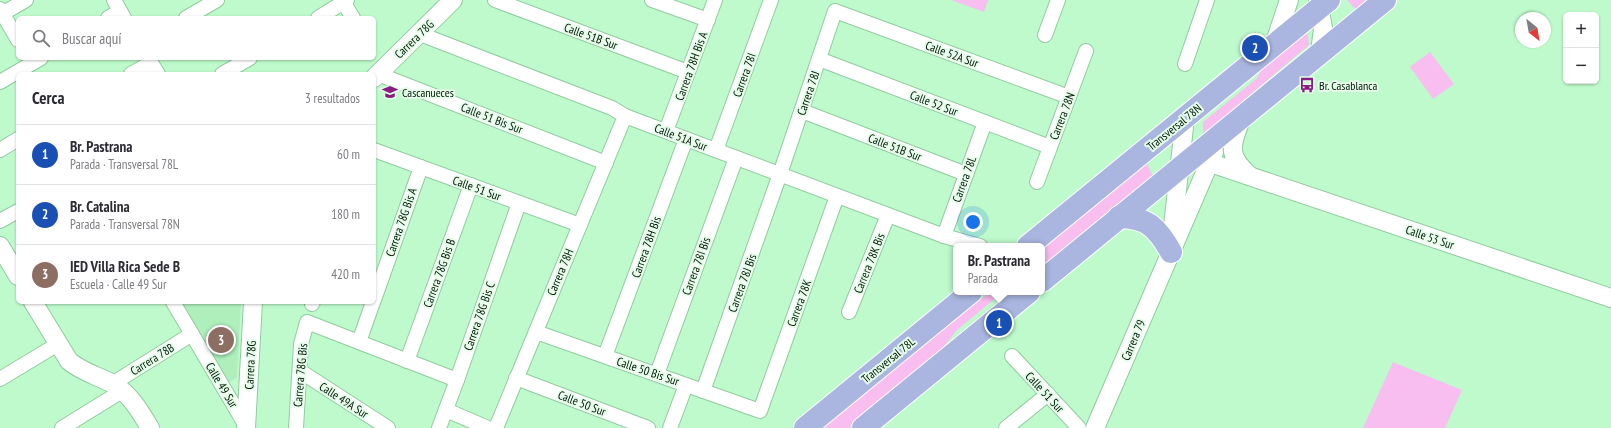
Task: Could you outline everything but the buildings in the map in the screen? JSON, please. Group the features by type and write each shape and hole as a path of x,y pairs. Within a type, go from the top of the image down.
{"main road":[{"path":"1045,279 1119,217 1194,162 1222,133 1385,0"},
{"name":"Transversal 78N","path":"1032,243 1274,45 1322,2"},
{"path":"1119,217 1140,220 1149,224 1160,234 1171,252"},
{"name":"Transversal 78L","path":"805,428 968,295"},
{"path":"863,428 1025,295"}],"street":[{"path":"16,37 1,13 26,0"},
{"path":"189,16 217,0"},
{"name":"Carrera 78G","path":"376,76 453,0"},
{"name":"Calle 51B Sur","path":"495,0 688,72"},
{"path":"652,0 708,20"},
{"name":"Carrera 78H Bis A","path":"666,131 715,0"},
{"name":"Carrera 78I","path":"716,150 772,0"},
{"path":"1045,35 1058,0"},
{"path":"1185,64 1208,0"},
{"path":"1274,45 1289,0"},
{"path":"321,16 344,1 352,16"},
{"path":"1320,53 1323,28 1322,2"},
{"name":"Carrera 78J","path":"780,174 835,11"},
{"name":"Calle 52A Sur","path":"835,11 1069,98"},
{"name":"Calle 51A Sur","path":"420,34 612,108 625,116 944,236 969,243"},
{"name":"Carrera 78N","path":"1037,182 1086,51"},
{"name":"Calle 52 Sur","path":"819,59 1050,147"},
{"path":"226,72 246,60"},
{"path":"18,72 35,63"},
{"path":"136,72 152,65"},
{"path":"0,82 16,73"},
{"name":"Calle 51 Bis Sur","path":"376,76 606,163"},
{"name":"Calle 51B Sur","path":"802,111 966,174"},
{"name":"Carrera 78H","path":"496,428 625,116"},
{"name":"Calle 53 Sur","path":"1242,117 1235,134 1232,150 1236,161 1249,175"},
{"name":"Carrera 79","path":"1095,428 1171,252 1194,162 1185,118"},
{"name":"Carrera 78L","path":"944,236 985,122"},
{"name":"Carrera 78H Bis","path":"605,356 686,139"},
{"path":"0,150 16,140"},
{"name":"Calle 51 Sur","path":"376,151 580,225"},
{"name":"Carrera 78I Bis","path":"656,374 736,158"},
{"name":"Carrera 79","path":"1171,252 1194,162"},
{"name":"Calle 53 Sur","path":"1194,162 1249,175 1611,298"},
{"name":"Carrera 78G Bis A","path":"376,295 421,167"},
{"name":"Carrera 78J Bis","path":"703,391 780,174"},
{"name":"Carrera 78G Bis B","path":"407,361 471,185"},
{"name":"Carrera 78K","path":"760,411 837,196"},
{"name":"Carrera 78G Bis C","path":"439,428 518,203"},
{"path":"0,221 16,211"},
{"name":"Carrera 78K Bis","path":"849,312 888,215"},
{"name":"Calle 51A Sur","path":"944,236 954,243"},
{"path":"0,246 16,273"},
{"path":"1005,312 1015,295"},
{"path":"34,304 69,361 77,368 117,387 140,410 150,428"},
{"name":"Calle 49 Sur","path":"174,304 246,427"},
{"name":"Carrera 78G","path":"246,427 253,304"},
{"name":"Carrera 78G Bis A","path":"359,342 373,304"},
{"name":"Carrera 78G Bis","path":"296,428 301,344 307,322 359,342"},
{"name":"Calle 50 Bis Sur","path":"536,332 760,411"},
{"name":"Carrera 78B","path":"62,428 192,334"},
{"path":"359,342 457,380"},
{"path":"0,379 58,344"},
{"name":"Calle 51 Sur","path":"1012,356 1079,428"},
{"name":"Calle 49A Sur","path":"300,371 388,428"},
{"name":"Calle 50 Sur","path":"516,378 648,428"},
{"path":"670,428 686,385"},
{"path":"1006,428 1048,394"},
{"path":"446,410 488,428"}],"shaded area":[{"path":"951,0 988,0 984,12"},
{"path":"1347,0 1371,0 1357,11"},
{"path":"1307,29 1309,45 1203,134 1203,122 1256,79 1265,64"},
{"path":"1430,52 1454,84 1433,99 1410,67"},
{"path":"1146,161 1153,177 1045,268 1045,245"},
{"path":"986,295 999,295 957,330 930,364 850,428 821,428"},
{"path":"181,304 241,304 237,377 228,383"},
{"path":"1393,362 1462,390 1445,428 1363,428"}],"place":[{"name":"Br. Catalina","path":"1255,48"},
{"name":"Br. Casablanca","path":"1307,85"},
{"name":"Cascanueces","path":"390,92"},
{"name":"Br. Pastrana","path":"999,323"},
{"name":"IED Villa Rica Sede B","path":"221,340"}]}
